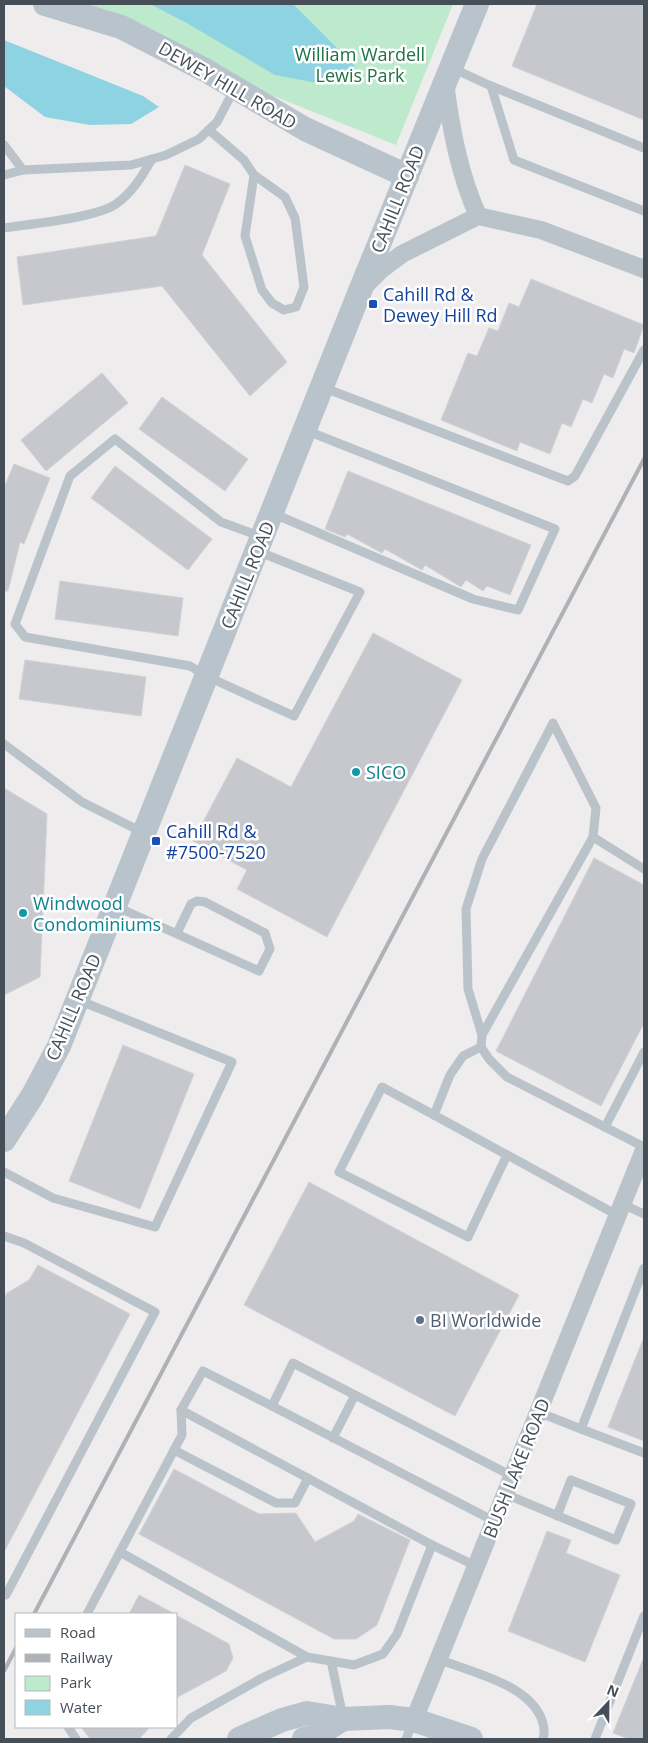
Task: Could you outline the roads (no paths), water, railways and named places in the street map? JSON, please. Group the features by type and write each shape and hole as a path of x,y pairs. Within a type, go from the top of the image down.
{"street":[{"name":"DEWEY HILL ROAD","path":"45,4 121,27 205,70 305,129 407,176"},
{"name":"CAHILL ROAD","path":"5,1135 33,1095 59,1046 360,291 477,4"},
{"path":"448,74 453,141 461,172 478,216"},
{"path":"360,291 382,268 402,254 478,216 541,230 644,269"},
{"name":"BUSH LAKE ROAD","path":"410,1730 619,1210 644,1153"},
{"path":"239,1739 282,1720 307,1713 343,1719 389,1717 410,1730 471,1739"},
{"path":"304,1739 316,1736 343,1719"}],"lane":[{"path":"448,74 491,86 644,148"},
{"path":"491,86 514,160 644,211"},
{"path":"4,175 23,170 131,165 152,159 199,139 217,122 235,88"},
{"path":"209,130 244,160 254,175 285,197 295,218 304,287 296,307 284,310 272,303 262,290 245,236 254,175"},
{"path":"4,144 23,170"},
{"path":"4,228 77,217 115,205 137,185 152,159"},
{"path":"322,387 568,481 575,476 644,350"},
{"path":"272,512 473,599 518,610 555,529 305,430"},
{"path":"115,439 221,522 259,544 360,592 294,716 206,676 190,666 25,637 15,624 70,476 115,439"},
{"path":"482,1035 593,837 596,808 553,723 482,859 466,908 468,990 482,1035 481,1047 489,1059 507,1078 605,1127 644,1153"},
{"path":"4,744 82,802 144,833"},
{"path":"593,837 644,869"},
{"path":"115,906 259,971 270,949 265,933 205,902 197,900 192,904 177,933"},
{"path":"4,1172 53,1198 156,1227 232,1062 78,1000"},
{"path":"434,1115 450,1075 463,1056 481,1047"},
{"path":"605,1127 644,1052"},
{"path":"507,1155 468,1237 339,1172 382,1087 507,1155 619,1210 644,1214"},
{"path":"4,1593 6,1595 154,1312 24,1243 5,1239"},
{"path":"581,1429 644,1268"},
{"path":"272,1406 293,1364 512,1476"},
{"path":"88,1613 182,1435 181,1410 203,1371 494,1521"},
{"path":"333,1438 354,1396"},
{"path":"181,1410 432,1545 476,1566"},
{"path":"538,1412 644,1453"},
{"path":"174,1450 276,1503 295,1502 308,1478"},
{"path":"505,1494 557,1516 616,1540 631,1504 571,1480 557,1516"},
{"path":"120,1552 307,1657 354,1665 382,1654 397,1634 432,1545"},
{"path":"595,1739 644,1616"},
{"path":"171,1739 191,1718 262,1678 307,1657"},
{"path":"438,1659 523,1694 538,1711 543,1723 543,1739"},
{"path":"331,1661 343,1719"},
{"path":"69,1728 76,1739"}],"water":[{"path":"150,4 293,4 353,64 358,78 317,83 275,75 185,22"},
{"path":"4,40 143,96 159,107 131,124 90,125 45,117 4,86"}],"railway":[{"path":"35,1613 644,459"},
{"path":"4,1671 15,1650"}],"place":[{"name":"Cahill Rd & Dewey Hill Rd","path":"373,304"},
{"name":"SICO","path":"356,772"},
{"name":"Cahill Rd & #7500-7520","path":"156,841"},
{"name":"Windwood Condominiums","path":"23,913"},
{"name":"BI Worldwide","path":"420,1320"}],"park label":[{"name":"William Wardell Lewis Park","path":"360,64"}]}
